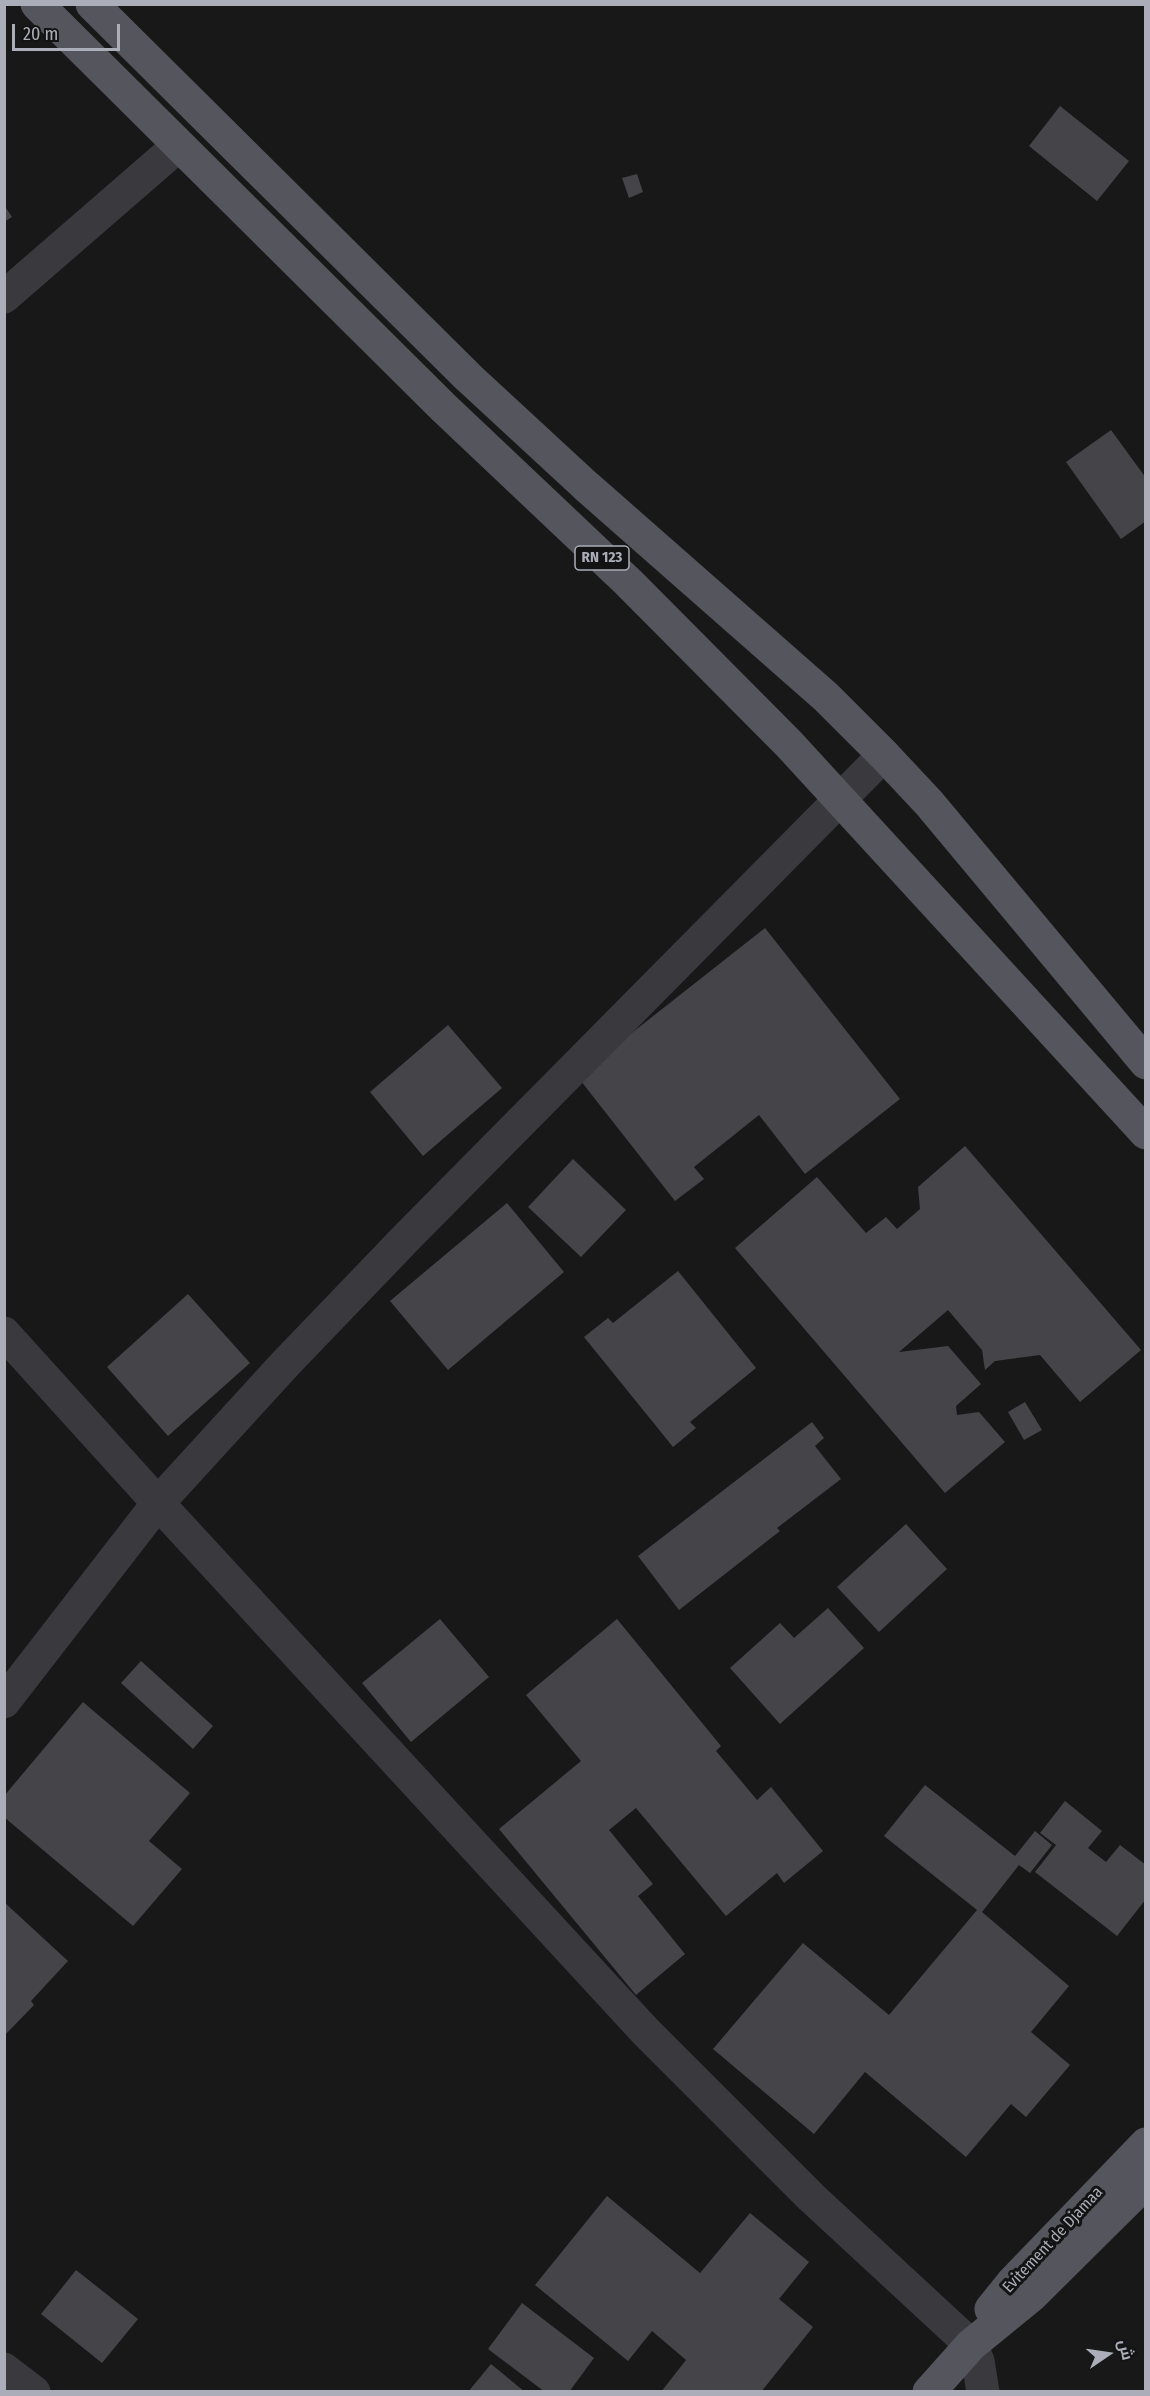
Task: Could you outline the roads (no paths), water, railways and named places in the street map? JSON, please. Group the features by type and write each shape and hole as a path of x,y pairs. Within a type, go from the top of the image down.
{"main road":[{"name":"RN 123","path":"37,4 451,414 628,582 842,800 1146,1133"},
{"name":"RN 123","path":"92,4 468,376 586,486 826,697 884,755 943,819 1146,1063"},
{"name":"Evitement de Djamaa","path":"971,2345 982,2322 1012,2283 1146,2144"},
{"name":"Evitement de Djamaa","path":"929,2391 971,2345 1031,2296 1146,2182"}],"street":[{"path":"4,297 178,146"},
{"path":"4,1702 158,1503 353,1292 884,755"},
{"path":"4,1333 646,2032 811,2197 971,2345 978,2361 982,2391"},
{"path":"4,2368 34,2391"}]}
